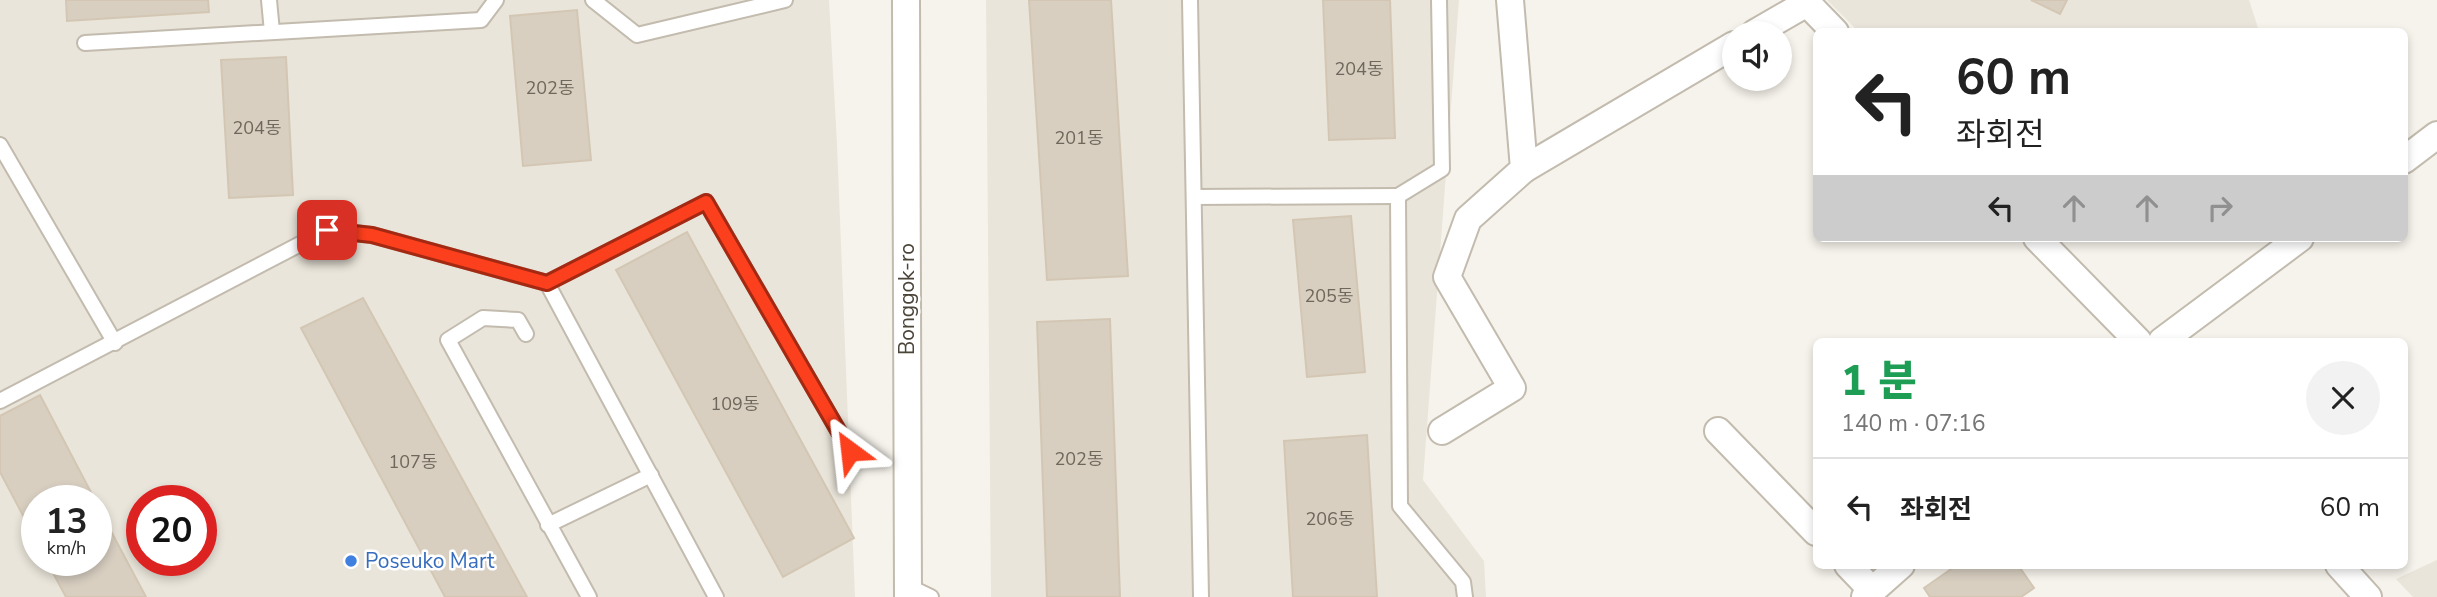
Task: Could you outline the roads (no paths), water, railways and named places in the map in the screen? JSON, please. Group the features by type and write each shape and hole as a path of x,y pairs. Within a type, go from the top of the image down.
{"street":[{"name":"Bonggok-ro","path":"906,0 916,593"},
{"path":"1510,0 1524,169"},
{"path":"1774,21 1806,1 1831,28"},
{"path":"1441,431 1512,388 1447,277 1468,219 1524,169 1722,52"},
{"path":"2408,157 2437,135"},
{"path":"2041,242 2135,338"},
{"path":"2166,338 2295,242"},
{"path":"1718,431 1813,529"},
{"path":"1851,569 1868,594 1896,569"},
{"path":"2343,569 2368,597"}],"lane":[{"path":"269,0 272,32"},
{"path":"85,43 481,20 496,0"},
{"path":"593,0 637,35 785,0"},
{"path":"1191,0 1201,597"},
{"path":"1194,197 1398,196 1442,169 1439,0"},
{"path":"0,145 115,342"},
{"path":"1398,196 1400,506 1463,582 1465,597"},
{"path":"0,401 327,230 372,235 547,283 706,202 850,451"},
{"path":"547,283 716,597"},
{"path":"526,334 518,320 483,318 448,340 589,597"},
{"path":"548,525 651,475"}],"place":[{"name":"Poseuko Mart","path":"351,561"}]}
